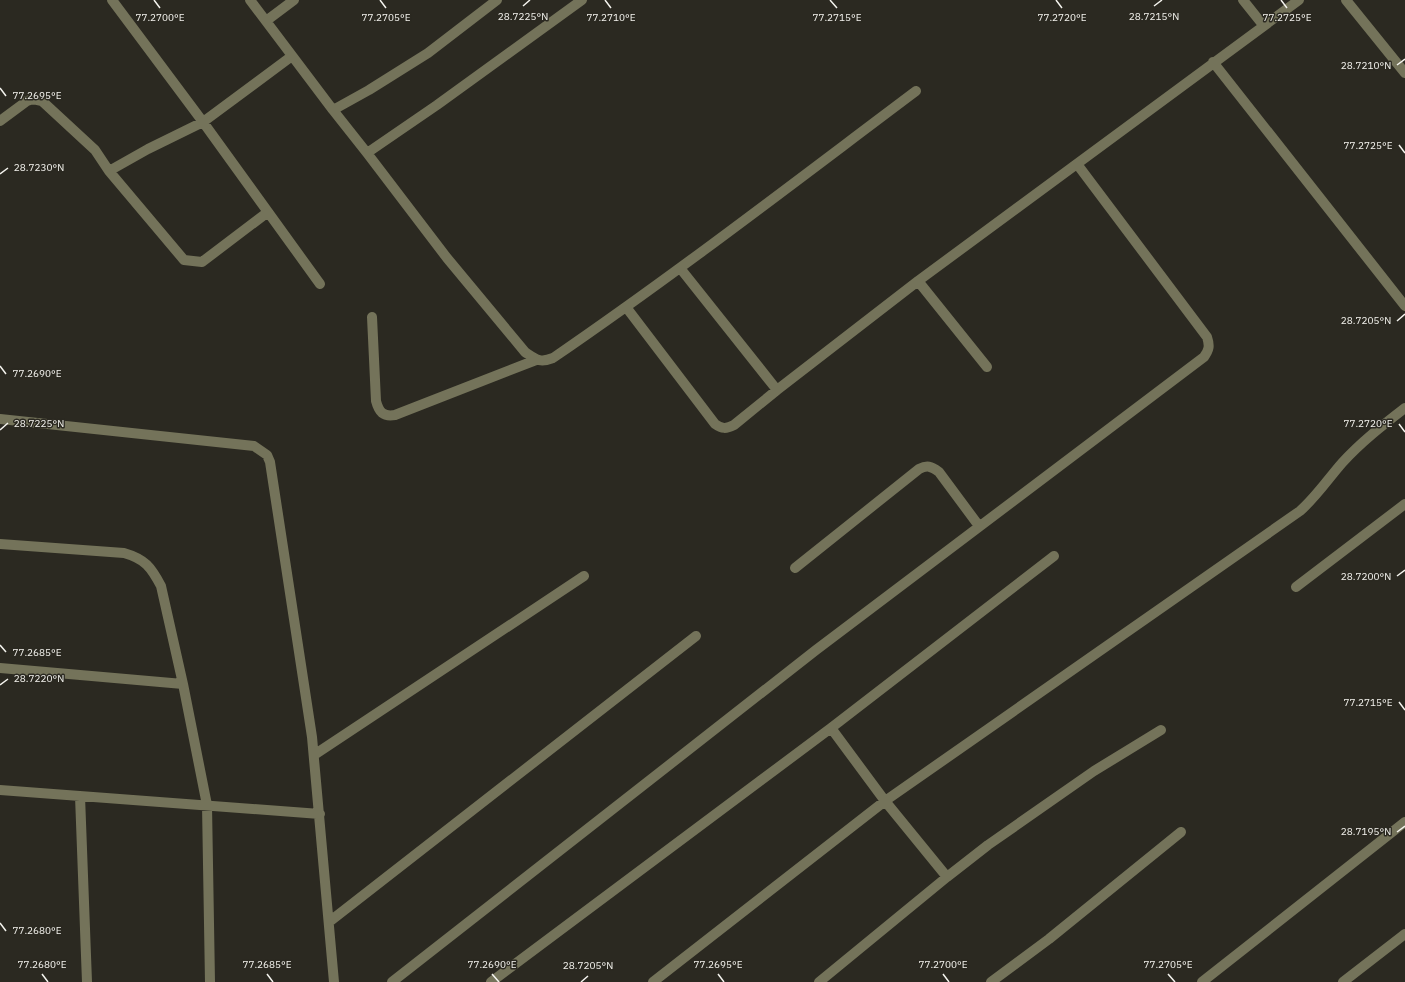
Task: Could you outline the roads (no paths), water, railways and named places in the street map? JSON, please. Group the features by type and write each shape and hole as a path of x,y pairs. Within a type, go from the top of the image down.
{"street":[{"path":"112,0 203,122 320,284"},
{"path":"250,0 447,258 526,352 536,360"},
{"path":"266,21 294,0"},
{"path":"333,110 369,90 428,53 497,0"},
{"path":"367,153 437,105 582,0"},
{"path":"1243,0 1263,25"},
{"path":"626,307 715,424 720,428 726,428 734,425 918,281 1263,25 1299,0"},
{"path":"1346,0 1405,73"},
{"path":"109,171 148,149 203,122 292,56"},
{"path":"1213,62 1405,306"},
{"path":"372,317 376,402 381,413 388,416 536,360 544,361 553,358 680,268 916,91"},
{"path":"0,120 33,99 42,101 94,150 109,171 184,260 202,262 268,212"},
{"path":"392,982 803,660 1204,357 1210,344 1207,337 1077,164"},
{"path":"680,268 777,390"},
{"path":"918,281 987,367"},
{"path":"654,982 885,801 1300,511 1309,503 1343,462 1372,433 1405,408"},
{"path":"0,419 254,446 267,455 270,462 314,755 334,982"},
{"path":"795,568 919,469 926,466 932,467 939,472 979,526"},
{"path":"1296,587 1405,504"},
{"path":"0,544 124,553 138,557 154,572 161,586 183,684 207,805 210,982"},
{"path":"491,982 831,728 1054,556"},
{"path":"314,755 584,576"},
{"path":"329,922 696,636"},
{"path":"0,668 183,684"},
{"path":"831,728 885,801 947,877"},
{"path":"819,982 988,845 1094,771 1161,730"},
{"path":"0,790 320,814"},
{"path":"80,796 87,982"},
{"path":"1202,982 1405,822"},
{"path":"991,982 1049,939 1181,832"},
{"path":"1342,982 1405,934"}]}
